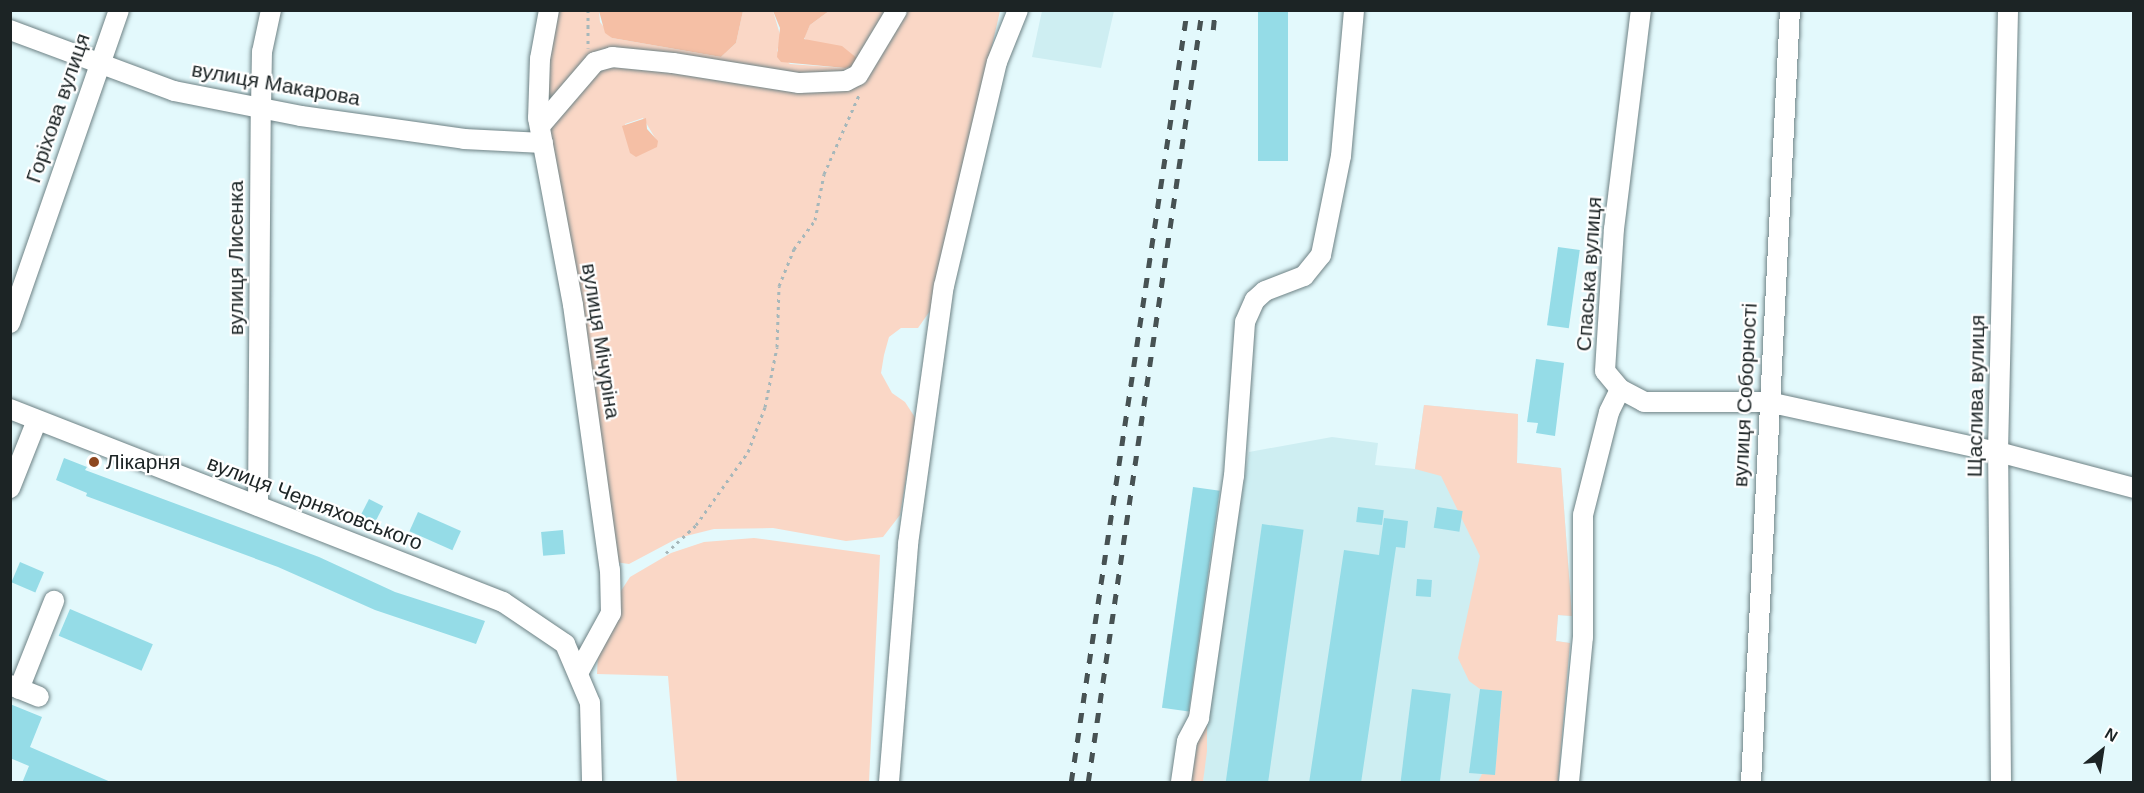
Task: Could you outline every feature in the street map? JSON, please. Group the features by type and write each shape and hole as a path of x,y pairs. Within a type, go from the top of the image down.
{"street":[{"name":"Горіхова вулиця","path":"10,324 118,10"},
{"name":"вулиця Лисенка","path":"258,506 262,52 271,10"},
{"name":"вулиця Мічуріна","path":"549,10 540,58 542,135 573,304 610,570 611,613 578,673"},
{"path":"542,135 586,71 595,62 612,57 673,63 799,83 846,81 858,75 897,10"},
{"path":"889,783 908,544 944,286 997,62 1018,10"},
{"path":"1181,783 1187,741 1199,718 1234,476 1245,322 1265,291 1304,276 1321,255 1341,156 1354,10"},
{"name":"Спаська вулиця","path":"1620,389 1605,370 1614,229 1641,10"},
{"name":"вулиця Соборності","path":"1751,783 1768,402 1790,10"},
{"name":"Щаслива вулиця","path":"2001,783 1998,452 2008,10"},
{"name":"вулиця Макарова","path":"10,30 174,91 261,108 464,139 542,135"},
{"path":"1569,783 1583,637 1583,515 1609,412 1620,389 1644,402 1768,402 1998,452 2133,488"},
{"name":"вулиця Черняховського","path":"10,410 503,602 565,644 590,703 592,783"},
{"path":"10,488 37,420"},
{"path":"39,698 15,687 54,601"}],"path":[{"path":"586,71 588,10"},
{"path":"666,553 696,525 732,479 760,424 777,347 779,286 794,249 815,220 824,174 860,94 858,75"}],"shaded area":[{"path":"599,10 743,11 736,43 721,57 612,38 605,33"},
{"path":"555,11 599,11 600,22 612,38 721,57 736,43 743,11 773,11 781,38 777,51 790,64 845,68 804,38 810,25 829,11 1000,11 932,308 918,328 901,328 889,337 884,355 881,373 892,393 905,402 916,419 900,515 883,537 846,541 773,528 714,529 678,538 629,564 615,562 543,112","holes":["643,118 657,141 629,146 625,124"]},
{"path":"773,11 829,11 810,25 804,39 842,46 858,59 853,66 845,68 781,62 777,57 780,28"},
{"path":"1042,11 1114,11 1101,68 1032,57"},
{"path":"646,118 647,129 658,141 657,147 636,157 630,153 622,126"},
{"path":"1424,405 1518,414 1517,463 1561,468 1572,616 1558,615 1556,641 1570,643 1558,782 1203,782 1207,715 1249,452 1332,437 1378,443 1375,465 1415,469"},
{"path":"1424,405 1518,414 1517,463 1561,468 1572,616 1558,615 1556,641 1570,643 1558,782 1478,782 1482,774 1495,774 1502,692 1480,689 1469,681 1458,658 1480,556 1441,476 1415,469"},
{"path":"754,538 880,555 869,782 677,782 668,676 597,674 598,653 619,594 630,577 671,553 704,542"},
{"path":"1202,715 1207,715 1207,751 1203,782 1191,782"}],"building":[{"path":"1258,10 1288,10 1288,161 1258,161"},
{"path":"1558,247 1580,250 1569,328 1547,325"},
{"path":"1536,359 1564,363 1555,436 1536,433 1538,423 1527,422"},
{"path":"64,458 87,467 85,470 319,557 395,592 485,621 476,644 375,610 278,567 86,496 87,493 56,480"},
{"path":"1193,487 1220,491 1189,712 1162,708"},
{"path":"369,499 383,506 373,526 359,519"},
{"path":"1358,507 1384,510 1382,525 1356,522"},
{"path":"1437,507 1463,511 1459,532 1434,528"},
{"path":"418,512 461,531 452,550 409,531"},
{"path":"1384,518 1408,521 1405,548 1396,547 1361,783 1309,783 1344,550 1379,555"},
{"path":"1262,524 1304,530 1268,782 1226,782"},
{"path":"563,530 565,554 543,556 541,532"},
{"path":"20,562 44,572 35,592 11,582"},
{"path":"1417,579 1432,580 1431,597 1416,596"},
{"path":"70,609 153,644 142,671 59,636"},
{"path":"1412,689 1451,694 1440,782 1401,782"},
{"path":"1480,689 1502,691 1495,775 1469,773"},
{"path":"10,704 42,717 30,747 113,783 22,783 29,766 10,758"}],"railway":[{"path":"1071,782 1187,10"},
{"path":"1088,782 1202,10"},
{"path":"1213,30 1215,10"}],"place":[{"name":"Лікарня","path":"94,462"}]}
